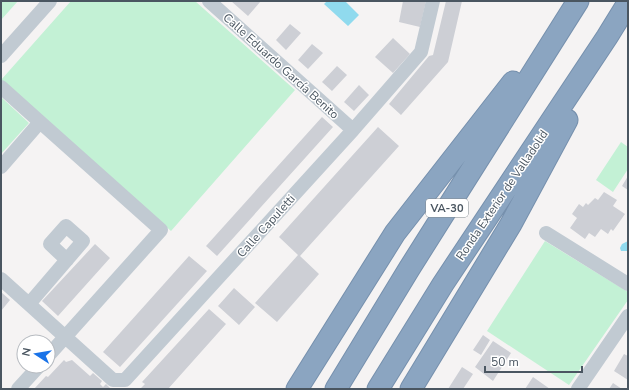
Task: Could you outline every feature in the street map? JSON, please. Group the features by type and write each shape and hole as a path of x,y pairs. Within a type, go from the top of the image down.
{"highway":[{"name":"VA-30","path":"336,389 578,1"},
{"name":"Ronda Exterior de Valladolid","path":"378,389 443,284 628,3"},
{"path":"298,389 395,234 536,52 560,29"},
{"path":"411,389 511,224 589,78 607,37"}],"street":[{"path":"1,56 50,1"},
{"name":"Calle Eduardo García Benito","path":"209,1 353,130"},
{"name":"Calle Capuletti","path":"1,279 113,380 125,380 353,130 421,52 433,1"},
{"path":"1,87 161,230 56,347"},
{"path":"1,167 40,122"},
{"path":"546,233 628,284"},
{"path":"29,304 67,260"},
{"path":"578,389 628,316"},
{"path":"18,389 32,374"}],"green space":[{"path":"1,1 18,1 1,20"},
{"path":"71,1 195,1 295,90 171,231 1,80"},
{"path":"1,97 29,123 1,154"},
{"path":"621,142 628,147 628,169 613,192 596,180"},
{"path":"545,241 628,292 628,300 569,385 487,331"}],"water":[{"path":"327,1 345,1 359,15 348,26 324,4"},
{"path":"628,241 628,251 621,251 620,248 622,244"}],"building":[{"path":"231,1 261,1 248,16"},
{"path":"403,1 426,1 420,27 399,22"},
{"path":"446,1 462,1 448,62 401,115 389,104 429,56 433,55"},
{"path":"290,24 301,33 286,50 276,40"},
{"path":"393,38 410,54 393,73 375,57"},
{"path":"312,44 323,53 308,69 298,60"},
{"path":"337,66 347,75 332,91 322,82"},
{"path":"359,85 369,95 354,111 344,102"},
{"path":"322,117 333,127 217,256 206,246"},
{"path":"378,127 399,146 300,256 319,274 277,322 255,303 298,255 279,237"},
{"path":"628,176 628,190 622,186"},
{"path":"604,192 617,200 613,206 625,214 613,231 611,229 608,234 601,229 595,237 589,233 585,239 570,228 577,218 572,214 579,204 583,207 586,203 588,205 595,198 598,200"},
{"path":"95,244 110,258 58,316 42,301"},
{"path":"189,256 207,271 120,367 103,352"},
{"path":"234,288 255,307 239,325 218,306"},
{"path":"1,292 10,300 1,311"},
{"path":"209,309 226,324 168,389 140,389 145,384 142,382"},
{"path":"483,335 490,340 481,355 473,350"},
{"path":"493,341 511,353 493,381 475,367"},
{"path":"624,354 628,356 628,380 614,371"},
{"path":"64,360 66,362 72,360 90,376 93,373 102,381 100,384 103,387 106,384 111,389 34,389 46,376 48,377 51,374 56,374 56,368"},
{"path":"462,367 473,374 463,389 448,389"},
{"path":"533,377 550,389 525,389"},
{"path":"613,383 622,389 609,389"}]}
